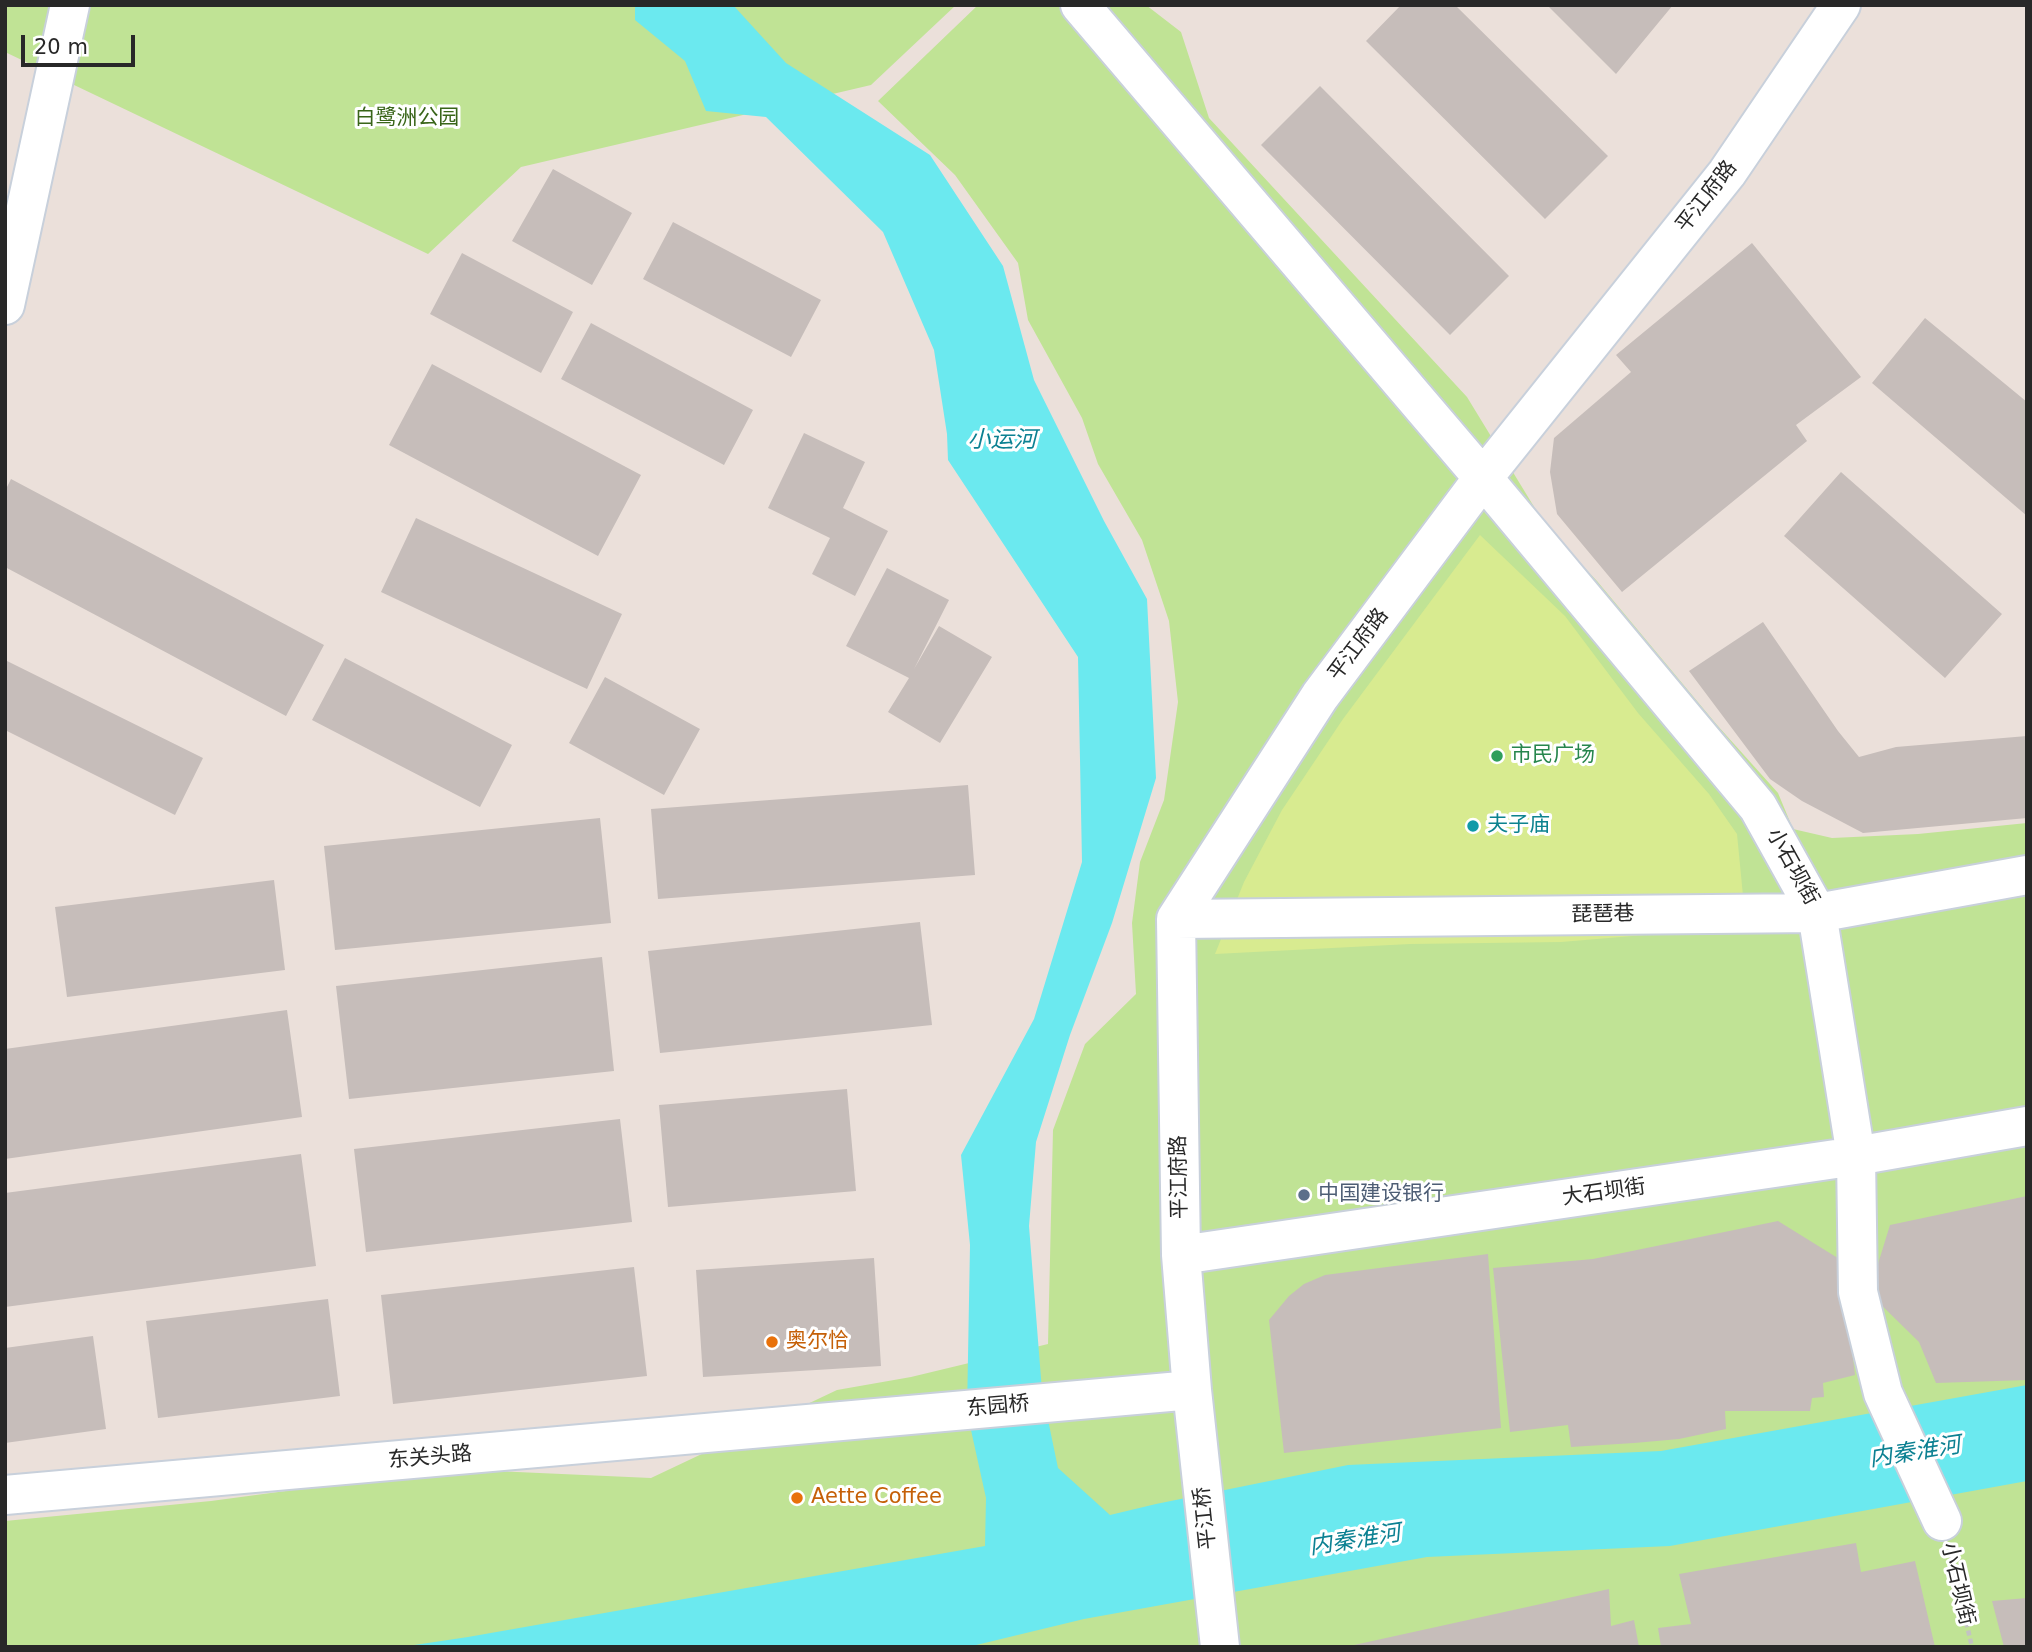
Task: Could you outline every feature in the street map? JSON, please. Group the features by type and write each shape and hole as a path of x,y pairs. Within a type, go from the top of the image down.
{"street":[{"path":"5,305 70,5"},
{"name":"小石坝街","path":"1080,5 1483,478 1758,807 1818,913 1856,1156 1858,1292 1883,1393 1942,1521"},
{"name":"平江府路","path":"1192,1390 1181,1255 1176,919 1320,696 1483,478 1727,173 1841,5"},
{"name":"琵琶巷","path":"1176,919 1818,913 2027,875"},
{"name":"大石坝街","path":"1181,1255 1856,1156 2027,1126"},
{"name":"东园桥","path":"856,1420 1192,1390"},
{"name":"平江桥","path":"1192,1390 1220,1647"},
{"name":"东关头路","path":"5,1495 856,1420"}],"path":[{"name":"小石坝街","path":"1942,1521 1972,1647"}],"green space":[{"name":"白鹭洲公园","path":"5,5 956,5 871,85 521,167 428,254 5,52"},
{"name":"夫子庙","path":"978,5 1146,5 1181,32 1209,118 1467,397 1547,528 1597,581 1717,725 1778,793 1793,829 1832,838 1918,834 2027,823 2027,1647 5,1647 5,1521 211,1501 450,1469 651,1478 837,1390 911,1377 1048,1344 1053,1130 1085,1044 1136,994 1132,923 1140,862 1164,800 1178,702 1169,621 1142,540 1098,464 1082,418 1028,320 1018,263 955,175 878,101"},
{"name":"市民广场","path":"1480,535 1565,616 1638,713 1709,794 1737,834 1744,906 1692,931 1561,942 1410,944 1215,954 1244,882 1282,810 1343,719"}],"water":[{"path":"635,5 733,5 786,63 930,155 1003,266 1034,380 1104,521 1147,599 1156,778 1112,923 1070,1035 1036,1142 1029,1226 1042,1391 1058,1468 1110,1515 1348,1465 1661,1451 2027,1385 2027,1481 1670,1546 1427,1557 1084,1619 968,1647 401,1647 985,1546 986,1498 967,1412 970,1245 961,1155 1034,1019 1082,862 1078,657 948,460 947,434 934,350 883,232 766,117 706,111 685,61 635,20"}],"building":[{"path":"1401,5 1455,5 1608,156 1545,219 1366,41"},
{"path":"1547,5 1673,5 1616,74"},
{"path":"1320,86 1509,276 1450,335 1261,145"},
{"path":"553,169 632,213 592,285 512,241"},
{"path":"673,222 821,300 791,357 643,279"},
{"path":"1752,243 1861,377 1796,425 1807,441 1622,592 1557,514 1550,472 1554,438 1631,372 1616,355"},
{"path":"462,253 573,312 541,373 430,314"},
{"path":"1925,318 2027,402 2027,516 1872,383"},
{"path":"591,323 753,410 724,465 561,379"},
{"path":"432,364 641,475 598,556 389,445"},
{"path":"804,433 865,462 843,508 888,531 855,596 812,574 830,538 768,508"},
{"path":"1841,472 2002,614 1945,678 1784,536"},
{"path":"11,479 324,645 286,716 5,567 5,491"},
{"path":"416,518 622,614 587,689 381,592"},
{"path":"887,568 949,600 914,669 939,626 992,657 940,743 888,712 909,678 846,646"},
{"path":"1763,622 1859,757 1896,747 2027,736 2027,818 1863,833 1802,801 1770,779 1689,671"},
{"path":"345,658 512,745 480,807 312,720"},
{"path":"5,660 203,758 175,815 5,730"},
{"path":"605,677 700,729 664,795 569,743"},
{"path":"968,785 975,875 658,899 651,809"},
{"path":"600,818 611,923 335,950 324,846"},
{"path":"274,880 285,970 67,997 55,907"},
{"path":"920,922 932,1025 660,1053 648,951"},
{"path":"602,957 614,1071 349,1099 336,986"},
{"path":"287,1010 302,1117 5,1159 5,1049"},
{"path":"847,1089 856,1191 668,1207 659,1105"},
{"path":"620,1119 632,1222 366,1252 354,1149"},
{"path":"301,1154 316,1266 5,1307 5,1193"},
{"path":"2027,1196 2027,1380 1936,1383 1919,1342 1869,1293 1890,1225"},
{"path":"1778,1221 1841,1260 1855,1375 1823,1383 1824,1397 1812,1398 1810,1411 1725,1411 1726,1429 1679,1439 1634,1443 1571,1447 1568,1425 1510,1432 1493,1268 1593,1259"},
{"path":"1488,1254 1501,1428 1284,1453 1269,1320 1289,1296 1304,1284 1325,1275"},
{"path":"874,1258 881,1366 703,1377 696,1270"},
{"path":"634,1267 647,1376 393,1404 381,1295"},
{"path":"328,1299 340,1396 158,1418 146,1321"},
{"path":"93,1336 106,1429 5,1443 5,1348"},
{"path":"1856,1543 1861,1572 1915,1561 1935,1647 1661,1647 1658,1628 1691,1624 1679,1574"},
{"path":"1609,1589 1611,1626 1634,1620 1639,1647 1345,1647"},
{"path":"2027,1598 2027,1647 2004,1647 1992,1601"}],"place":[{"name":"市民广场","path":"1497,756"},
{"name":"夫子庙","path":"1473,826"},
{"name":"中国建设银行","path":"1304,1195"},
{"name":"奥尔恰","path":"772,1342"},
{"name":"Aette Coffee","path":"797,1498"}],"water label":[{"name":"小运河","path":"1002,441"},
{"name":"内秦淮河","path":"1915,1453"},
{"name":"内秦淮河","path":"1355,1541"}]}
